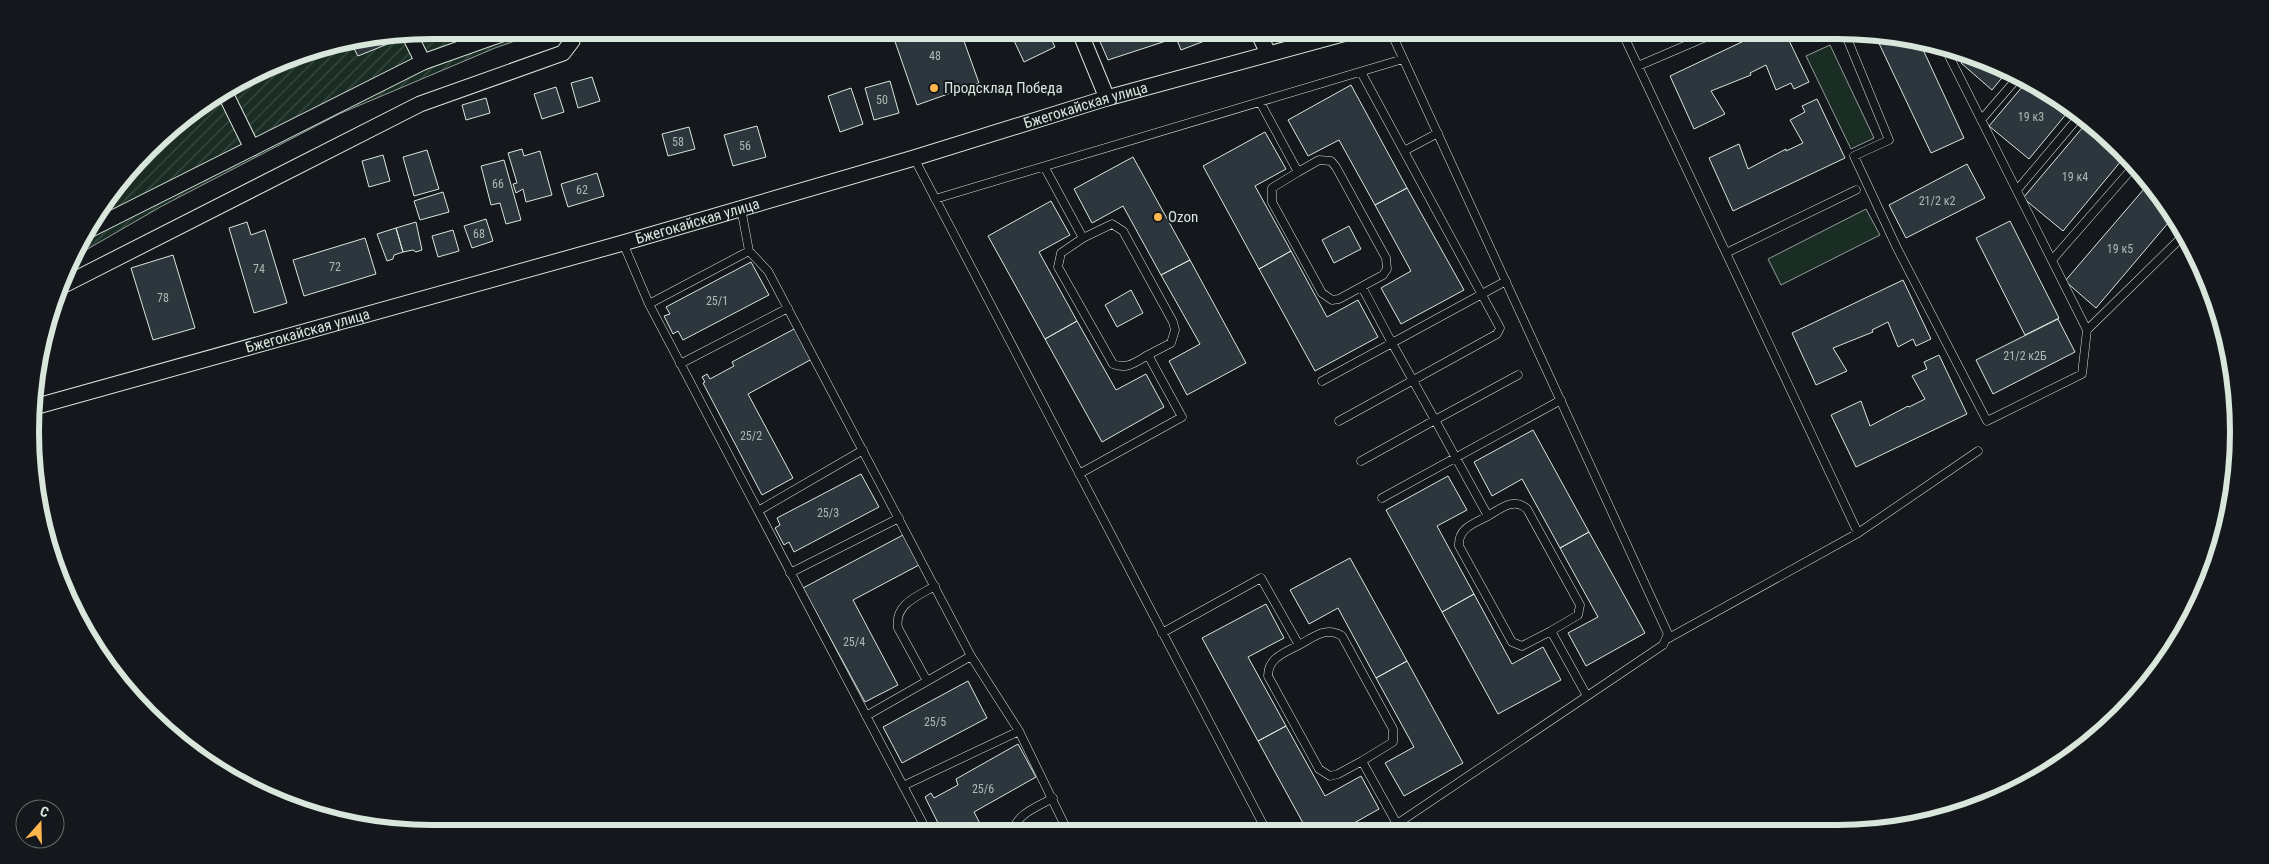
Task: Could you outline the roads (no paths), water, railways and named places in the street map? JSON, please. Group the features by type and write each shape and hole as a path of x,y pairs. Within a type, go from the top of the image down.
{"street":[{"path":"97,226 423,62 488,39"},
{"path":"69,283 420,104 563,53 572,41 571,39"},
{"path":"1083,39 1107,98"},
{"path":"1261,39 1268,53"},
{"name":"Бжегокайская улица","path":"40,405 623,244 914,158 1107,98 1322,39"},
{"path":"412,40 423,62"},
{"path":"227,96 252,148"}],"lane":[{"path":"1394,39 1666,627 1668,639"},
{"path":"1626,39 1858,533"},
{"path":"1638,66 1701,39"},
{"path":"1847,39 1889,140 1854,156 1897,248 1987,421 2082,374 2087,330 1950,56"},
{"path":"935,199 1045,168 1403,59"},
{"path":"1339,421 1498,334 1500,324 1361,72"},
{"path":"1981,120 2015,81"},
{"path":"1260,102 1298,172"},
{"path":"2016,190 2076,120"},
{"path":"1404,152 1438,133"},
{"path":"914,158 1263,825"},
{"path":"1320,160 1331,161 1388,264 1383,275 1339,299 1327,298 1322,293 1270,194 1276,184 1298,172 1320,160"},
{"path":"1045,168 1084,238"},
{"path":"2052,260 2130,170"},
{"path":"1726,253 1856,190"},
{"path":"741,208 749,251 768,271 971,656 1019,731 1065,825"},
{"path":"1107,225 1118,226 1173,322 1174,336 1172,343 1131,365 1119,367 1113,364 1058,267 1061,253 1084,238 1107,225"},
{"path":"2087,330 2180,239"},
{"path":"623,244 649,304 680,364 924,825"},
{"path":"649,304 749,251"},
{"path":"1322,381 1506,280"},
{"path":"1362,287 1488,516"},
{"path":"680,364 788,308"},
{"path":"1079,474 1182,417 1148,356"},
{"path":"1361,461 1518,375"},
{"path":"1382,498 1561,400"},
{"path":"758,511 862,450"},
{"path":"1362,761 1397,824 1663,646 1668,639 1858,533 1978,451"},
{"path":"1510,504 1522,504 1528,509 1580,605 1578,615 1551,631 1522,646 1512,642 1459,546 1458,539 1464,529 1510,504"},
{"path":"790,573 899,518"},
{"path":"1162,633 1262,578 1298,645"},
{"path":"927,681 898,628 896,620 906,603 935,586"},
{"path":"1324,631 1330,631 1342,636 1393,729 1394,736 1388,747 1338,774 1330,776 1319,770 1268,676 1270,664 1275,658 1298,645 1324,631"},
{"path":"1551,631 1587,696"},
{"path":"866,716 971,656"},
{"path":"903,786 1019,731"},
{"path":"1014,825 1020,816 1053,798"}],"place":[{"name":"Продсклад Победа","path":"934,88"},
{"name":"Ozon","path":"1158,217"}]}
